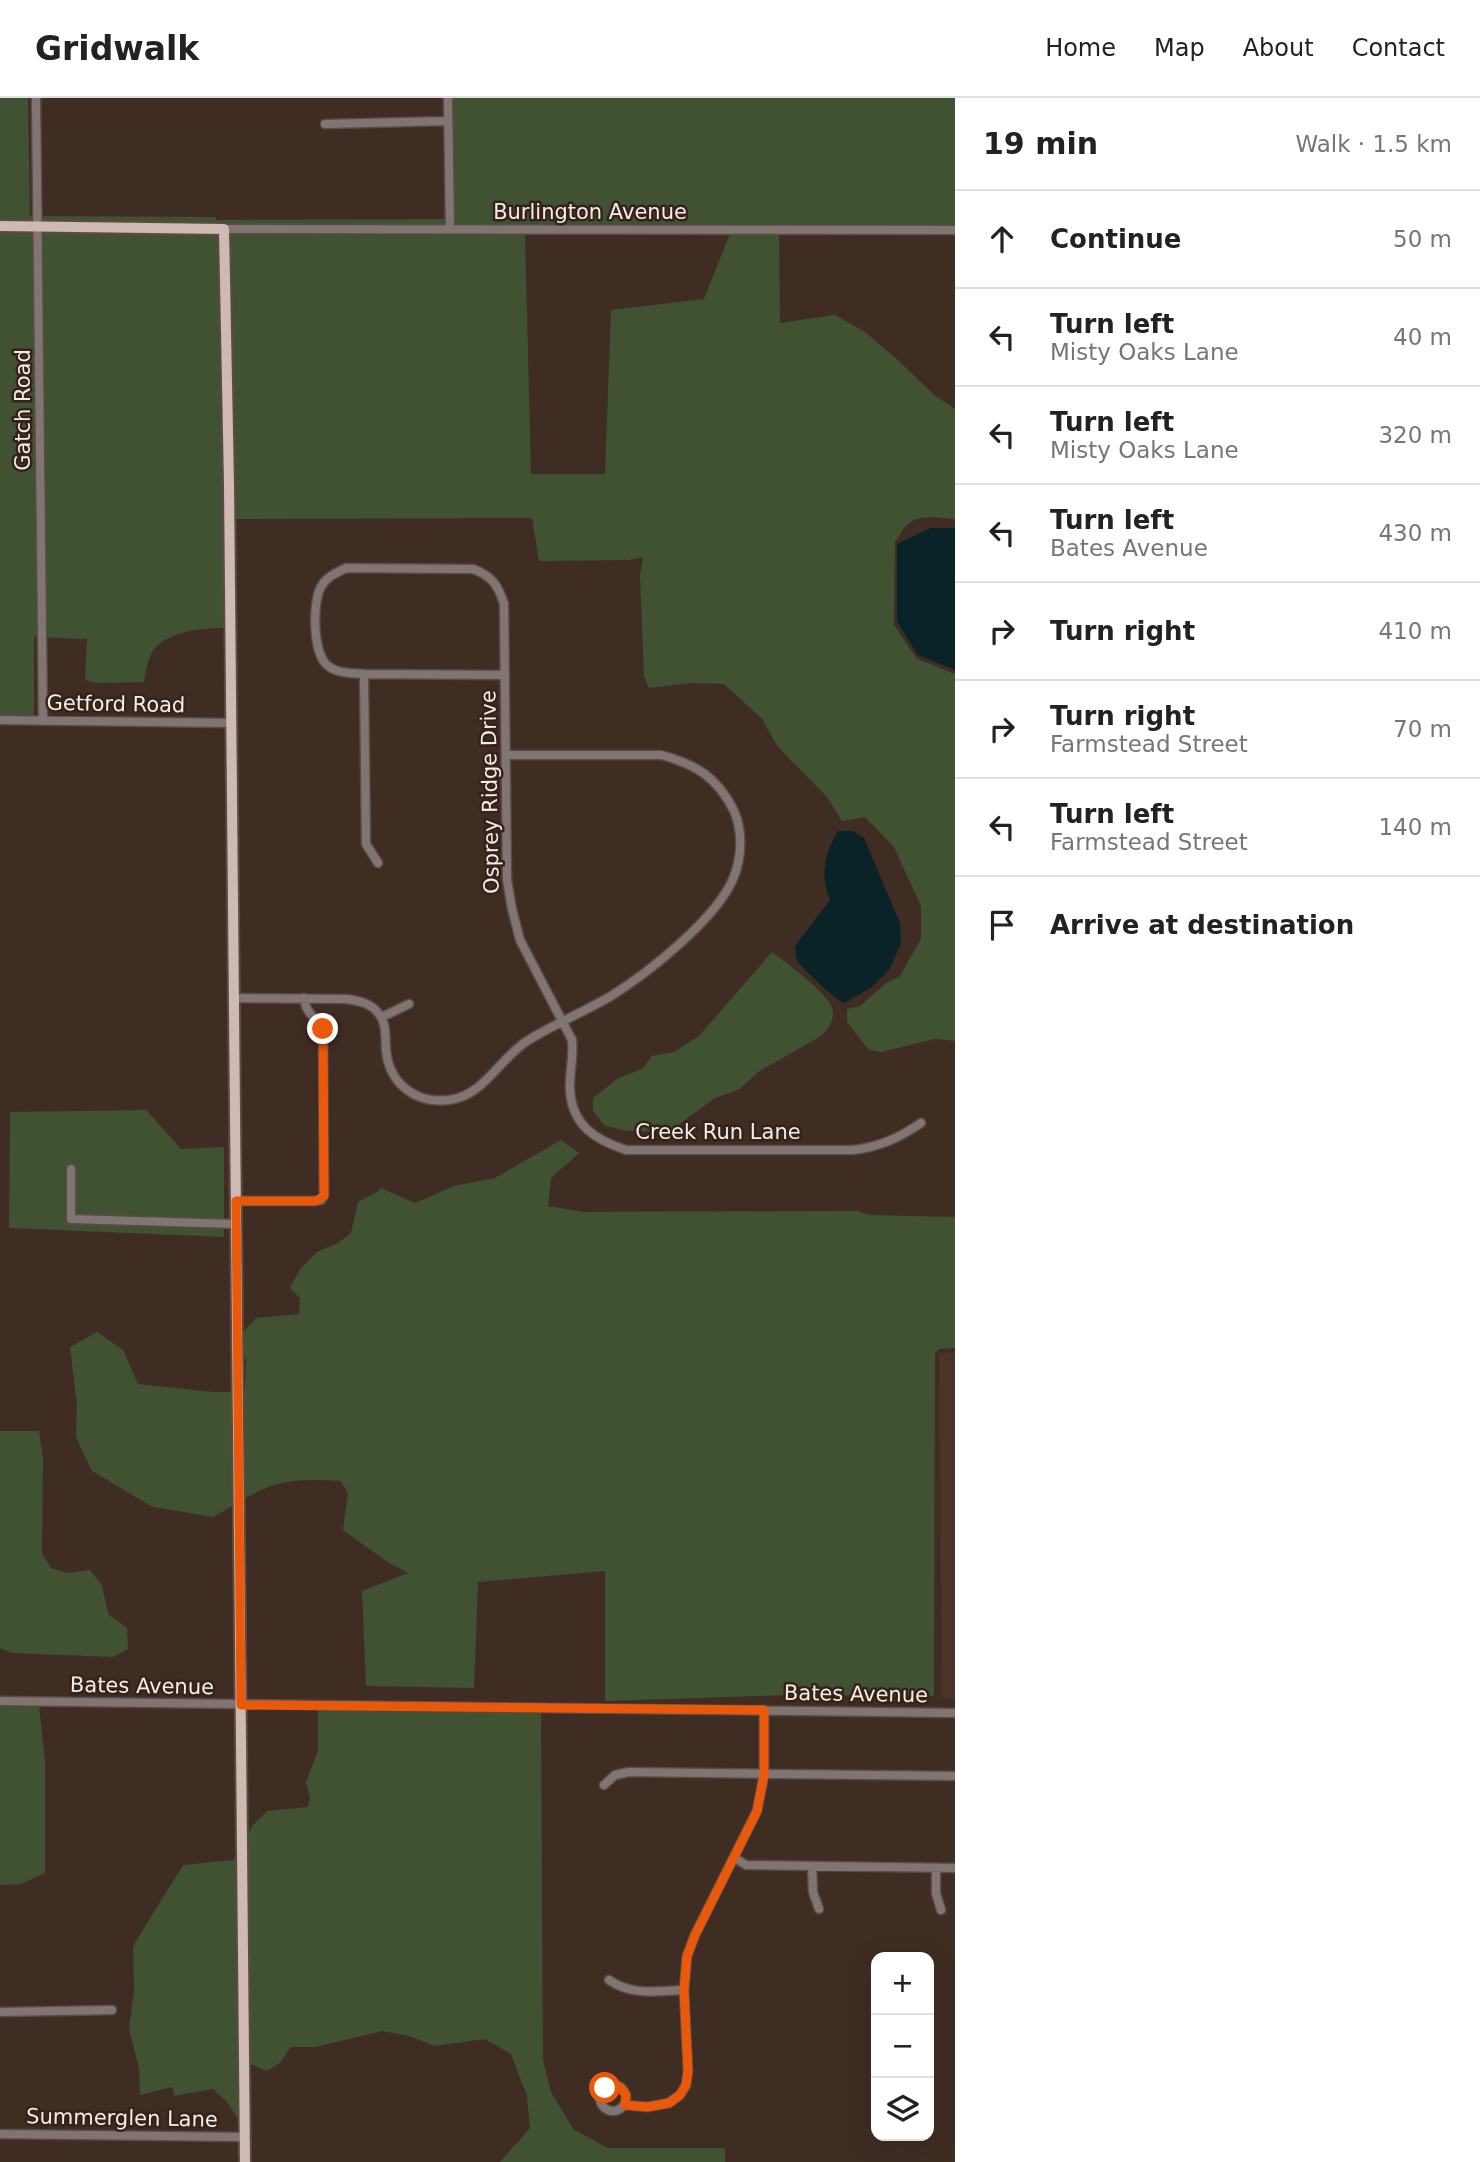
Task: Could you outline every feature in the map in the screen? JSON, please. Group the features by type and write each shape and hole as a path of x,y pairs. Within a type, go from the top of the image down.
{"main road":[{"path":"0,226 224,229 245,2162"}],"street":[{"name":"Gatch Road","path":"36,98 43,721"},
{"path":"448,98 450,228"},
{"path":"325,124 448,121"},
{"name":"Burlington Avenue","path":"224,229 955,230"},
{"name":"Osprey Ridge Drive","path":"505,675 363,674 342,672 327,665 318,651 315,602 321,586 332,575 346,568 473,569 488,575 498,587 504,604 505,675 506,755 507,880 520,940 564,1022"},
{"path":"363,674 366,844 378,863"},
{"name":"Getford Road","path":"0,720 231,723"},
{"path":"234,998 346,999 362,1002 374,1008 382,1017 390,1069 400,1084 412,1094 430,1100 449,1100 465,1096 480,1087 516,1049 534,1036 613,995 666,956 712,911 733,879 740,837 736,816 725,793 707,775 685,761 662,755 506,755"},
{"path":"236,1201 316,1201 321,1200 324,1195 323,1031 321,1025 307,1012 304,999"},
{"path":"382,1017 409,1004"},
{"name":"Creek Run Lane","path":"564,1022 574,1053 569,1088 573,1110 587,1130 604,1143 626,1150 853,1150 892,1140 921,1123"},
{"path":"71,1169 71,1219 236,1224"},
{"name":"Bates Avenue","path":"0,1701 955,1713"},
{"path":"625,2105 647,2107 669,2103 680,2095 686,2085 688,2071 684,1971 691,1945 757,1811 764,1775 764,1710"},
{"path":"604,1786 615,1775 629,1772 955,1776"},
{"path":"735,1858 746,1865 955,1868"},
{"path":"813,1866 813,1892 819,1909"},
{"path":"936,1868 936,1893 941,1910"},
{"path":"609,1980 634,1992 684,1990"},
{"path":"0,2012 112,2010"},
{"name":"Summerglen Lane","path":"0,2134 244,2137"}],"shaded area":[{"path":"955,1352 955,1698 942,1698 939,1353"}],"green space":[{"path":"0,98 28,98 30,216 215,217 217,220 451,219 448,98 955,98 955,226 0,222"},
{"path":"0,231 220,234 226,628 190,631 164,641 151,653 144,682 96,683 85,680 87,639 34,637 34,716 0,715"},
{"path":"228,234 525,234 531,474 605,474 611,310 704,299 730,234 779,235 780,323 835,315 865,332 934,395 955,409 955,519 928,517 916,520 905,527 895,541 894,625 917,659 955,674 955,1041 935,1039 881,1052 869,1050 847,1022 847,1009 860,1006 885,984 900,976 921,939 921,906 894,847 865,817 842,821 828,798 778,747 762,719 724,684 690,683 649,688 644,675 640,575 643,557 628,560 539,561 532,518 234,519"},
{"path":"772,952 813,985 831,1005 833,1018 821,1036 758,1072 740,1089 715,1098 670,1131 628,1131 605,1126 593,1111 593,1098 617,1079 643,1068 652,1056 674,1052 699,1036"},
{"path":"146,1110 181,1149 224,1147 224,1237 9,1228 10,1112"},
{"path":"561,1140 579,1153 551,1178 548,1206 584,1212 857,1211 869,1215 955,1217 955,1348 939,1349 935,1353 934,1696 789,1695 605,1701 605,1571 478,1582 474,1688 366,1686 362,1591 408,1573 386,1561 343,1530 348,1493 341,1481 313,1480 279,1484 242,1500 242,1392 245,1391 246,1361 242,1347 244,1331 256,1318 299,1314 300,1298 290,1288 300,1269 317,1252 338,1243 351,1233 358,1202 381,1188 415,1203 454,1186 495,1178"},
{"path":"97,1332 123,1350 138,1384 233,1392 234,1505 213,1517 153,1507 92,1471 76,1437 77,1404 70,1347"},
{"path":"0,1431 39,1431 43,1458 42,1554 51,1568 68,1573 90,1570 102,1585 108,1614 127,1628 128,1649 113,1657 12,1653 0,1648"},
{"path":"0,1706 39,1706 45,1761 45,1873 21,1884 0,1885"},
{"path":"318,1710 541,1712 543,2060 551,2092 573,2129 608,2148 725,2148 725,2162 500,2162 530,2128 527,2096 511,2054 485,2039 435,2046 409,2036 383,2031 315,2047 291,2047 280,2063 267,2071 248,2063 246,1838 253,1825 267,1811 308,1807 310,1797 306,1782 318,1751"},
{"path":"238,1852 238,2119 227,2102 213,2089 174,2096 172,2087 140,2095 139,2068 129,2029 134,1990 133,1946 183,1865 233,1860"}],"water":[{"path":"930,528 955,528 955,670 918,655 897,622 897,544"},
{"path":"838,831 853,831 864,838 900,923 901,944 889,970 872,987 844,1003 827,991 801,965 796,959 795,946 830,900 825,881 825,864 829,848"}],"route":[{"path":"323,1029 324,1196 316,1201 236,1201 241,1705 764,1710 764,1775 757,1811 687,1956 684,1971 688,2071 686,2085 680,2095 669,2103 647,2107 625,2105 627,2100 624,2090 615,2085 605,2088"}]}
